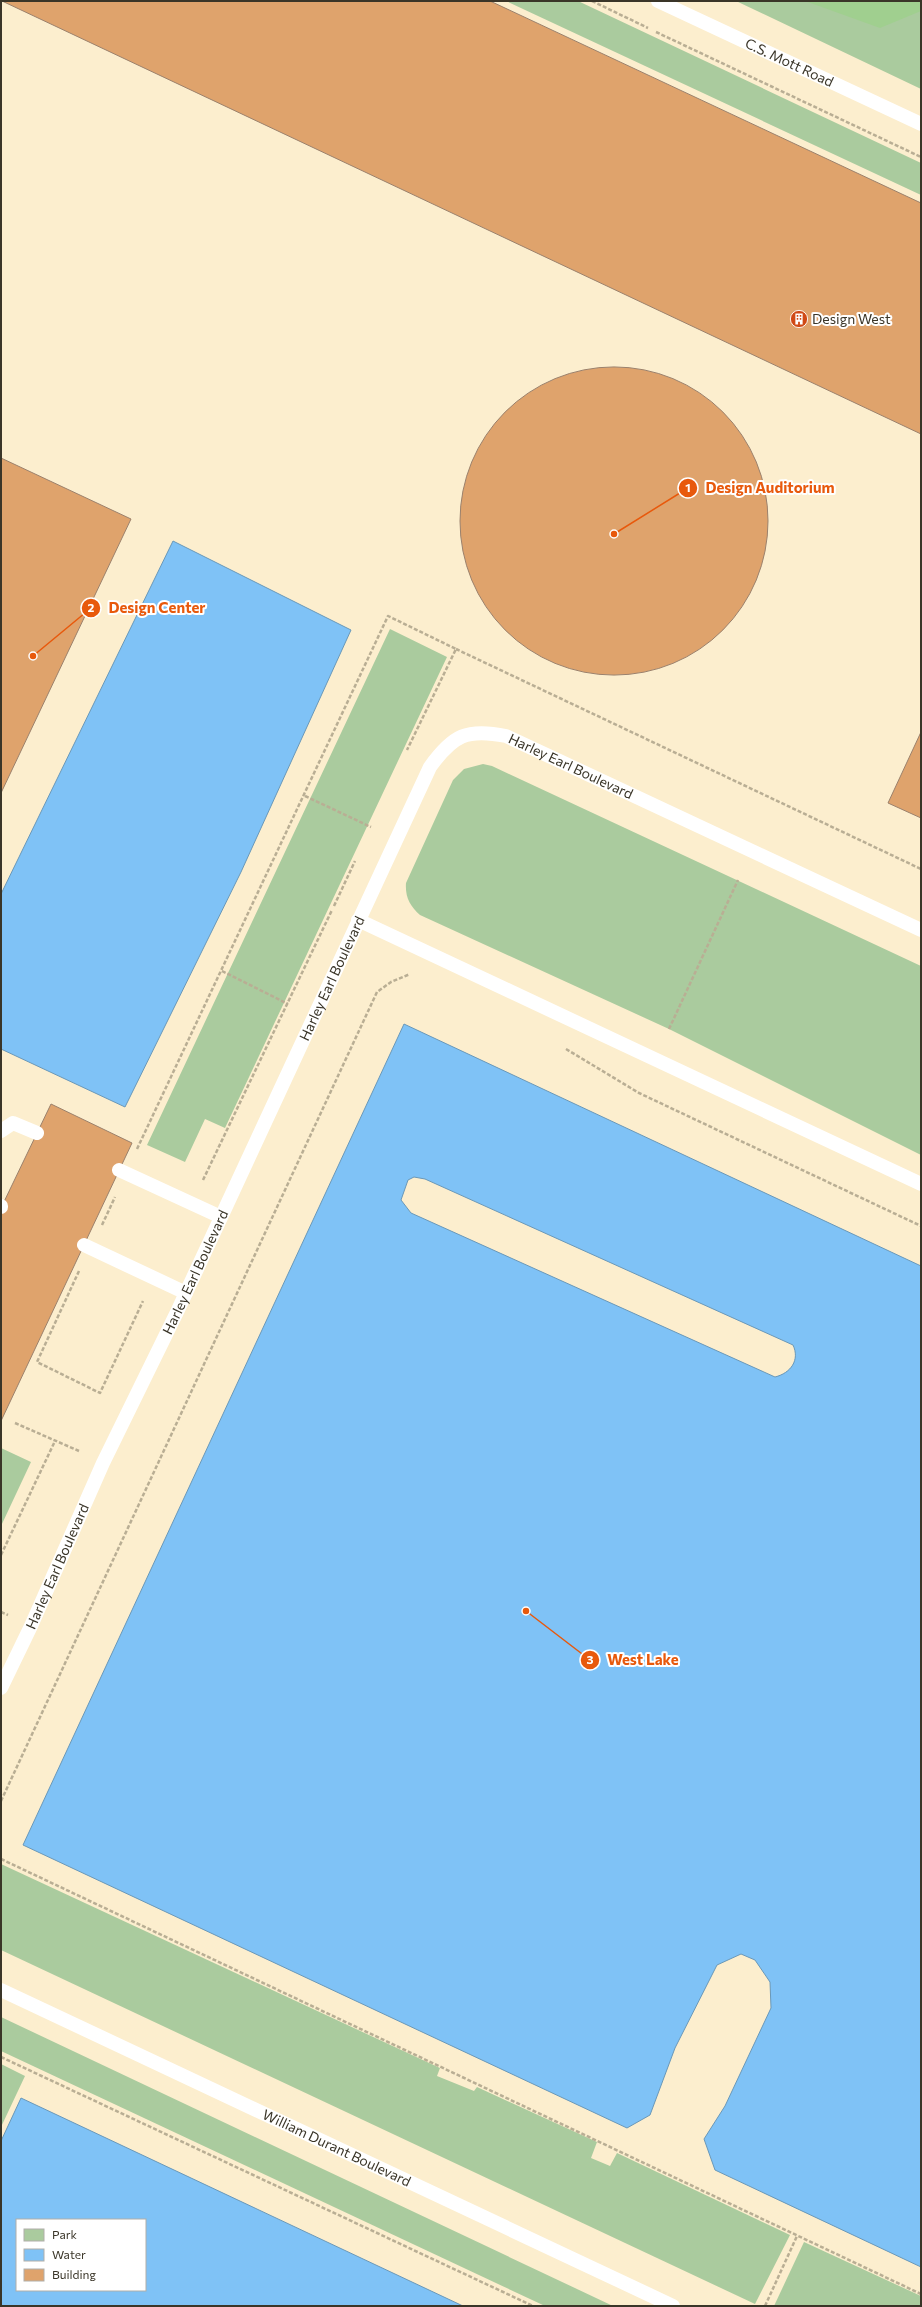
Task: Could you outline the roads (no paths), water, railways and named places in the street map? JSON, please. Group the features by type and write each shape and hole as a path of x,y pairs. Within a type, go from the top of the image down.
{"lane":[{"name":"C.S. Mott Road","path":"658,1 921,124"},
{"name":"Harley Earl Boulevard","path":"1,1688 31,1626 103,1463 186,1294 430,767 443,749 460,736 483,731 506,736 921,930"},
{"path":"358,920 921,1184"},
{"path":"1,1131 13,1123 37,1133"},
{"path":"123,1172 221,1217"},
{"path":"88,1246 186,1294"},
{"name":"William Durant Boulevard","path":"1,1990 673,2306"}],"water":[{"path":"173,541 351,630 241,872 125,1107 1,1049 1,894"},
{"path":"404,1024 921,1266 921,2267 715,2170 704,2139 725,2106 771,2008 770,1982 755,1960 741,1954 717,1965 675,2048 650,2115 627,2128 23,1845","holes":["414,1177 425,1179 793,1345 795,1351 795,1361 790,1369 775,1377 411,1213 401,1200 408,1180"]},
{"path":"21,2098 463,2306 1,2306 1,2141"}],"place":[{"name":"Design West","path":"799,319"},
{"name":"Design Auditorium","path":"614,534"},
{"name":"Design Center","path":"33,656"},
{"name":"West Lake","path":"526,1611"}]}
